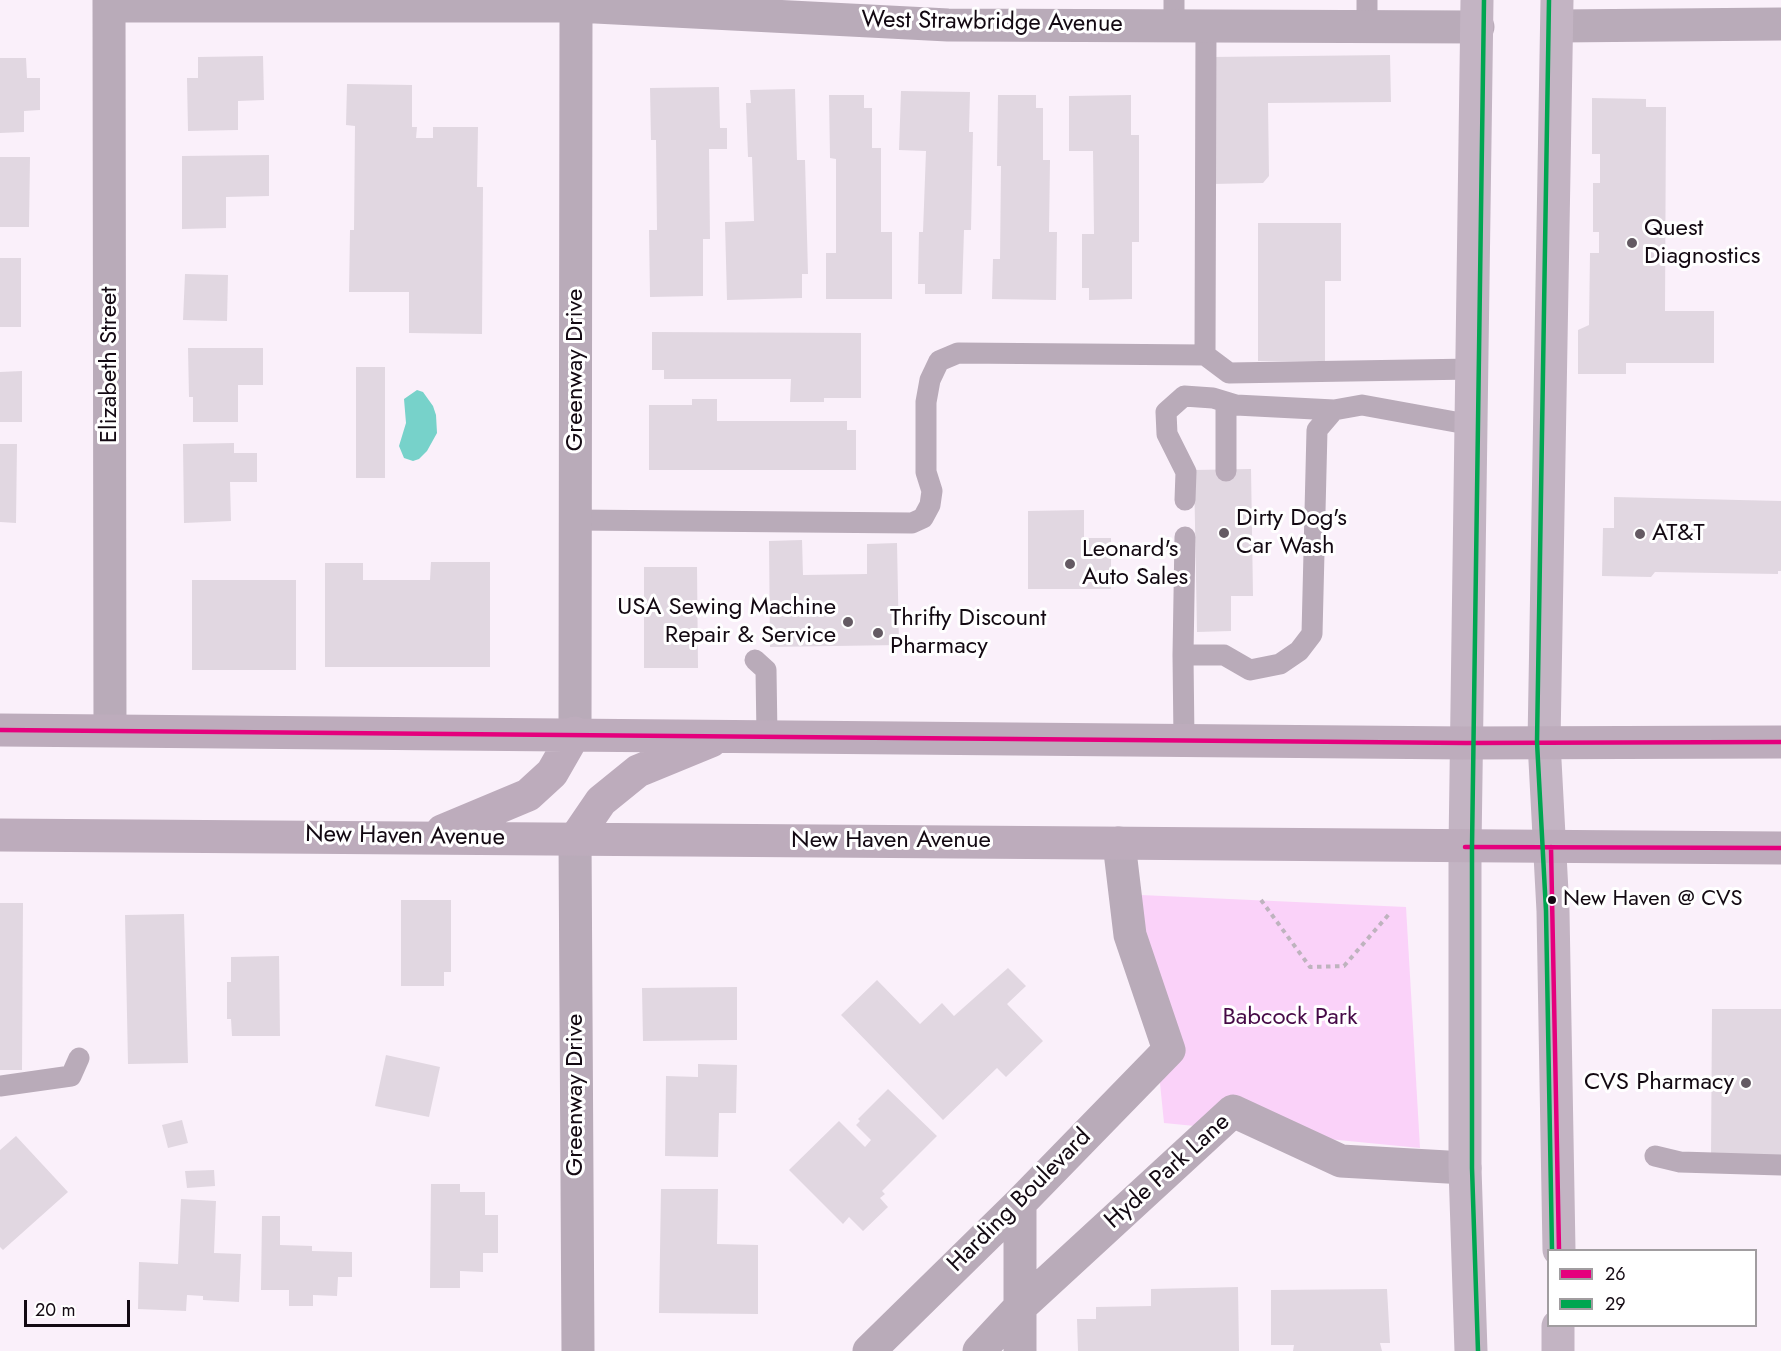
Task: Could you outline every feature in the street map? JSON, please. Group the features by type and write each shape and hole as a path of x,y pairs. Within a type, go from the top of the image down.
{"main road":[{"path":"1557,7 1544,742 1551,847 1559,1249"},
{"path":"1471,1351 1465,1168 1465,847 1478,13"},
{"path":"0,729 1466,743 1781,742"},
{"path":"429,837 528,795 552,773 575,733"},
{"path":"575,839 601,801 638,771 724,736"},
{"name":"New Haven Avenue","path":"0,835 1781,848"},
{"path":"1558,1327 1558,1351"}],"street":[{"name":"West Strawbridge Avenue","path":"110,3 576,6 1184,17 1478,13"},
{"name":"Elizabeth Street","path":"110,3 110,729"},
{"name":"Greenway Drive","path":"575,733 576,6"},
{"path":"1557,7 1781,24"},
{"name":"Greenway Drive","path":"575,839 578,1351"},
{"name":"Harding Boulevard","path":"869,1351 1020,1203 1169,1050 1130,935 1119,843"},
{"name":"Hyde Park Lane","path":"979,1351 1020,1307 1233,1111 1341,1161 1465,1168"},
{"path":"1020,1203 1020,1351"}],"lane":[{"path":"1184,17 1205,355"},
{"path":"575,520 912,523 923,518 930,506 932,491 926,472 926,402 930,380 939,362 958,353 1205,355 1229,373 1473,369"},
{"path":"1185,500 1186,472 1167,434 1166,412 1184,396 1236,405 1334,410 1362,405 1472,425"},
{"path":"1226,402 1226,471"},
{"path":"1183,655 1224,646 1250,669 1280,664 1299,651 1312,633 1317,430 1334,410"},
{"path":"1184,740 1185,537"},
{"path":"755,660 766,669 767,736"},
{"path":"0,1086 71,1076 79,1058"},
{"path":"1655,1156 1680,1162 1781,1165"}],"path":[{"path":"1261,900 1310,967 1344,966 1390,913"}],"green space":[{"name":"Babcock Park","path":"1141,895 1406,907 1420,1148 1164,1123"}],"shaded area":[{"path":"417,390 423,392 433,406 437,433 427,451 419,459 413,461 404,458 399,446 406,423 404,399"}],"building":[{"path":"1390,55 1391,102 1268,103 1269,176 1263,183 1212,184 1211,57"},
{"path":"263,56 264,100 238,101 238,130 188,131 187,78 198,78 198,57"},
{"path":"0,58 26,58 27,78 40,78 40,110 24,111 24,132 0,133"},
{"path":"347,84 412,85 412,127 417,127 416,138 433,138 433,127 478,127 477,187 483,187 482,334 409,333 409,292 349,292 350,230 354,230 355,126 346,125"},
{"path":"719,87 720,128 727,128 727,149 709,149 710,239 703,239 703,296 650,297 649,230 657,230 656,140 651,140 650,88"},
{"path":"795,89 797,160 805,160 808,274 802,274 802,298 727,300 725,222 754,221 752,157 748,157 746,103 751,103 750,90"},
{"path":"901,91 970,92 969,132 973,132 971,230 964,230 962,294 925,294 925,284 918,284 919,232 923,232 926,151 899,150"},
{"path":"829,95 864,95 864,108 872,108 872,148 881,148 881,232 892,232 892,299 826,299 826,253 836,253 836,159 830,158"},
{"path":"998,95 1036,95 1036,108 1043,108 1043,160 1050,160 1049,232 1057,232 1056,300 992,299 993,259 1000,259 1001,166 997,166"},
{"path":"1131,95 1131,135 1139,135 1139,242 1132,242 1132,299 1089,300 1089,288 1082,288 1082,234 1094,234 1093,151 1069,151 1069,96"},
{"name":"Quest Diagnostics","path":"1592,98 1646,99 1646,107 1666,107 1665,311 1714,311 1714,363 1626,363 1626,374 1578,374 1578,330 1589,325 1590,253 1599,253 1599,232 1593,232 1593,183 1600,183 1600,154 1592,154"},
{"path":"269,155 269,196 226,197 226,228 182,229 182,156"},
{"path":"0,157 30,157 29,227 0,227"},
{"path":"1258,223 1341,223 1341,281 1325,281 1325,361 1258,361"},
{"path":"0,258 21,258 21,327 0,327"},
{"path":"185,274 228,275 227,321 183,320"},
{"path":"652,332 861,333 861,398 824,398 824,402 790,402 791,379 664,379 664,370 652,370"},
{"path":"188,348 263,348 263,385 238,385 238,422 193,422 193,397 189,397"},
{"path":"356,367 385,367 385,478 356,478"},
{"path":"22,371 22,422 0,422 0,372"},
{"path":"692,399 717,399 717,421 847,421 847,430 856,430 856,470 649,470 649,405 692,405"},
{"path":"234,443 234,453 257,453 257,482 230,482 231,521 184,523 183,444"},
{"path":"0,444 17,444 16,523 0,522"},
{"name":"Dirty Dog's Car Wash","path":"1251,469 1253,596 1231,596 1231,631 1197,632 1194,470"},
{"path":"1614,497 1781,501 1781,571 1778,571 1778,574 1655,572 1651,577 1602,576 1603,528 1614,528"},
{"name":"Leonard's Auto Sales","path":"1084,510 1084,538 1111,538 1111,589 1028,589 1028,511"},
{"path":"802,540 803,575 867,574 867,544 897,543 899,645 770,647 769,541"},
{"path":"431,562 490,562 490,667 325,667 325,563 363,563 363,580 430,580"},
{"path":"644,567 697,567 698,668 644,668"},
{"path":"192,580 296,580 296,670 192,670"},
{"path":"401,900 451,900 451,972 444,972 444,986 401,986"},
{"path":"0,903 23,903 22,1070 0,1070"},
{"path":"184,914 188,1063 128,1064 125,915"},
{"path":"279,956 280,1036 232,1036 231,1019 227,1019 227,982 231,982 231,957"},
{"path":"1008,968 1026,986 1007,1004 1043,1041 1006,1077 997,1068 943,1120 841,1015 877,980 920,1024 942,1003 954,1016"},
{"path":"737,987 737,1040 643,1041 642,988"},
{"name":"CVS Pharmacy","path":"1712,1009 1781,1009 1781,1158 1711,1158"},
{"path":"386,1055 440,1067 429,1117 375,1106"},
{"path":"698,1064 737,1065 736,1113 719,1113 718,1157 665,1156 666,1076 698,1077"},
{"path":"888,1089 937,1136 882,1191 885,1194 880,1198 888,1207 863,1231 849,1217 843,1224 789,1170 839,1121 865,1147 871,1140 856,1125 860,1121 858,1119"},
{"path":"182,1120 188,1143 168,1148 162,1125"},
{"path":"16,1136 68,1192 3,1250 0,1247 0,1150"},
{"path":"214,1170 215,1186 187,1188 185,1171"},
{"path":"431,1184 460,1184 460,1192 485,1192 485,1215 498,1215 498,1253 483,1253 483,1272 460,1271 460,1288 430,1288"},
{"path":"661,1189 718,1189 717,1244 758,1245 758,1314 659,1313"},
{"path":"181,1199 216,1201 214,1253 241,1254 239,1302 203,1300 203,1296 187,1295 186,1311 138,1309 139,1262 178,1264"},
{"path":"262,1216 280,1216 280,1245 312,1246 312,1251 352,1252 352,1277 338,1277 337,1296 313,1295 313,1306 289,1306 289,1290 261,1290"},
{"path":"1238,1287 1239,1351 1078,1351 1077,1319 1096,1319 1096,1307 1151,1306 1151,1289"},
{"path":"1387,1289 1390,1343 1380,1343 1382,1351 1293,1351 1294,1345 1271,1345 1271,1290"}],"transit line":[{"name":"29","path":"1478,1351 1472,1168 1472,847 1484,0"},
{"name":"29","path":"1549,0 1537,742 1546,911 1552,1249"},
{"name":"26","path":"0,730 1466,743 1781,742"},
{"name":"26","path":"1465,847 1781,848"},
{"name":"26","path":"1551,847 1559,1249"}],"place":[{"name":"Quest Diagnostics","path":"1632,243"},
{"name":"Dirty Dog's Car Wash","path":"1224,533"},
{"name":"AT&T","path":"1640,534"},
{"name":"Leonard's Auto Sales","path":"1070,564"},
{"name":"USA Sewing Machine Repair & Service","path":"848,622"},
{"name":"Thrifty Discount Pharmacy","path":"878,633"},
{"name":"New Haven @ CVS","path":"1552,900"},
{"name":"CVS Pharmacy","path":"1746,1083"}]}
